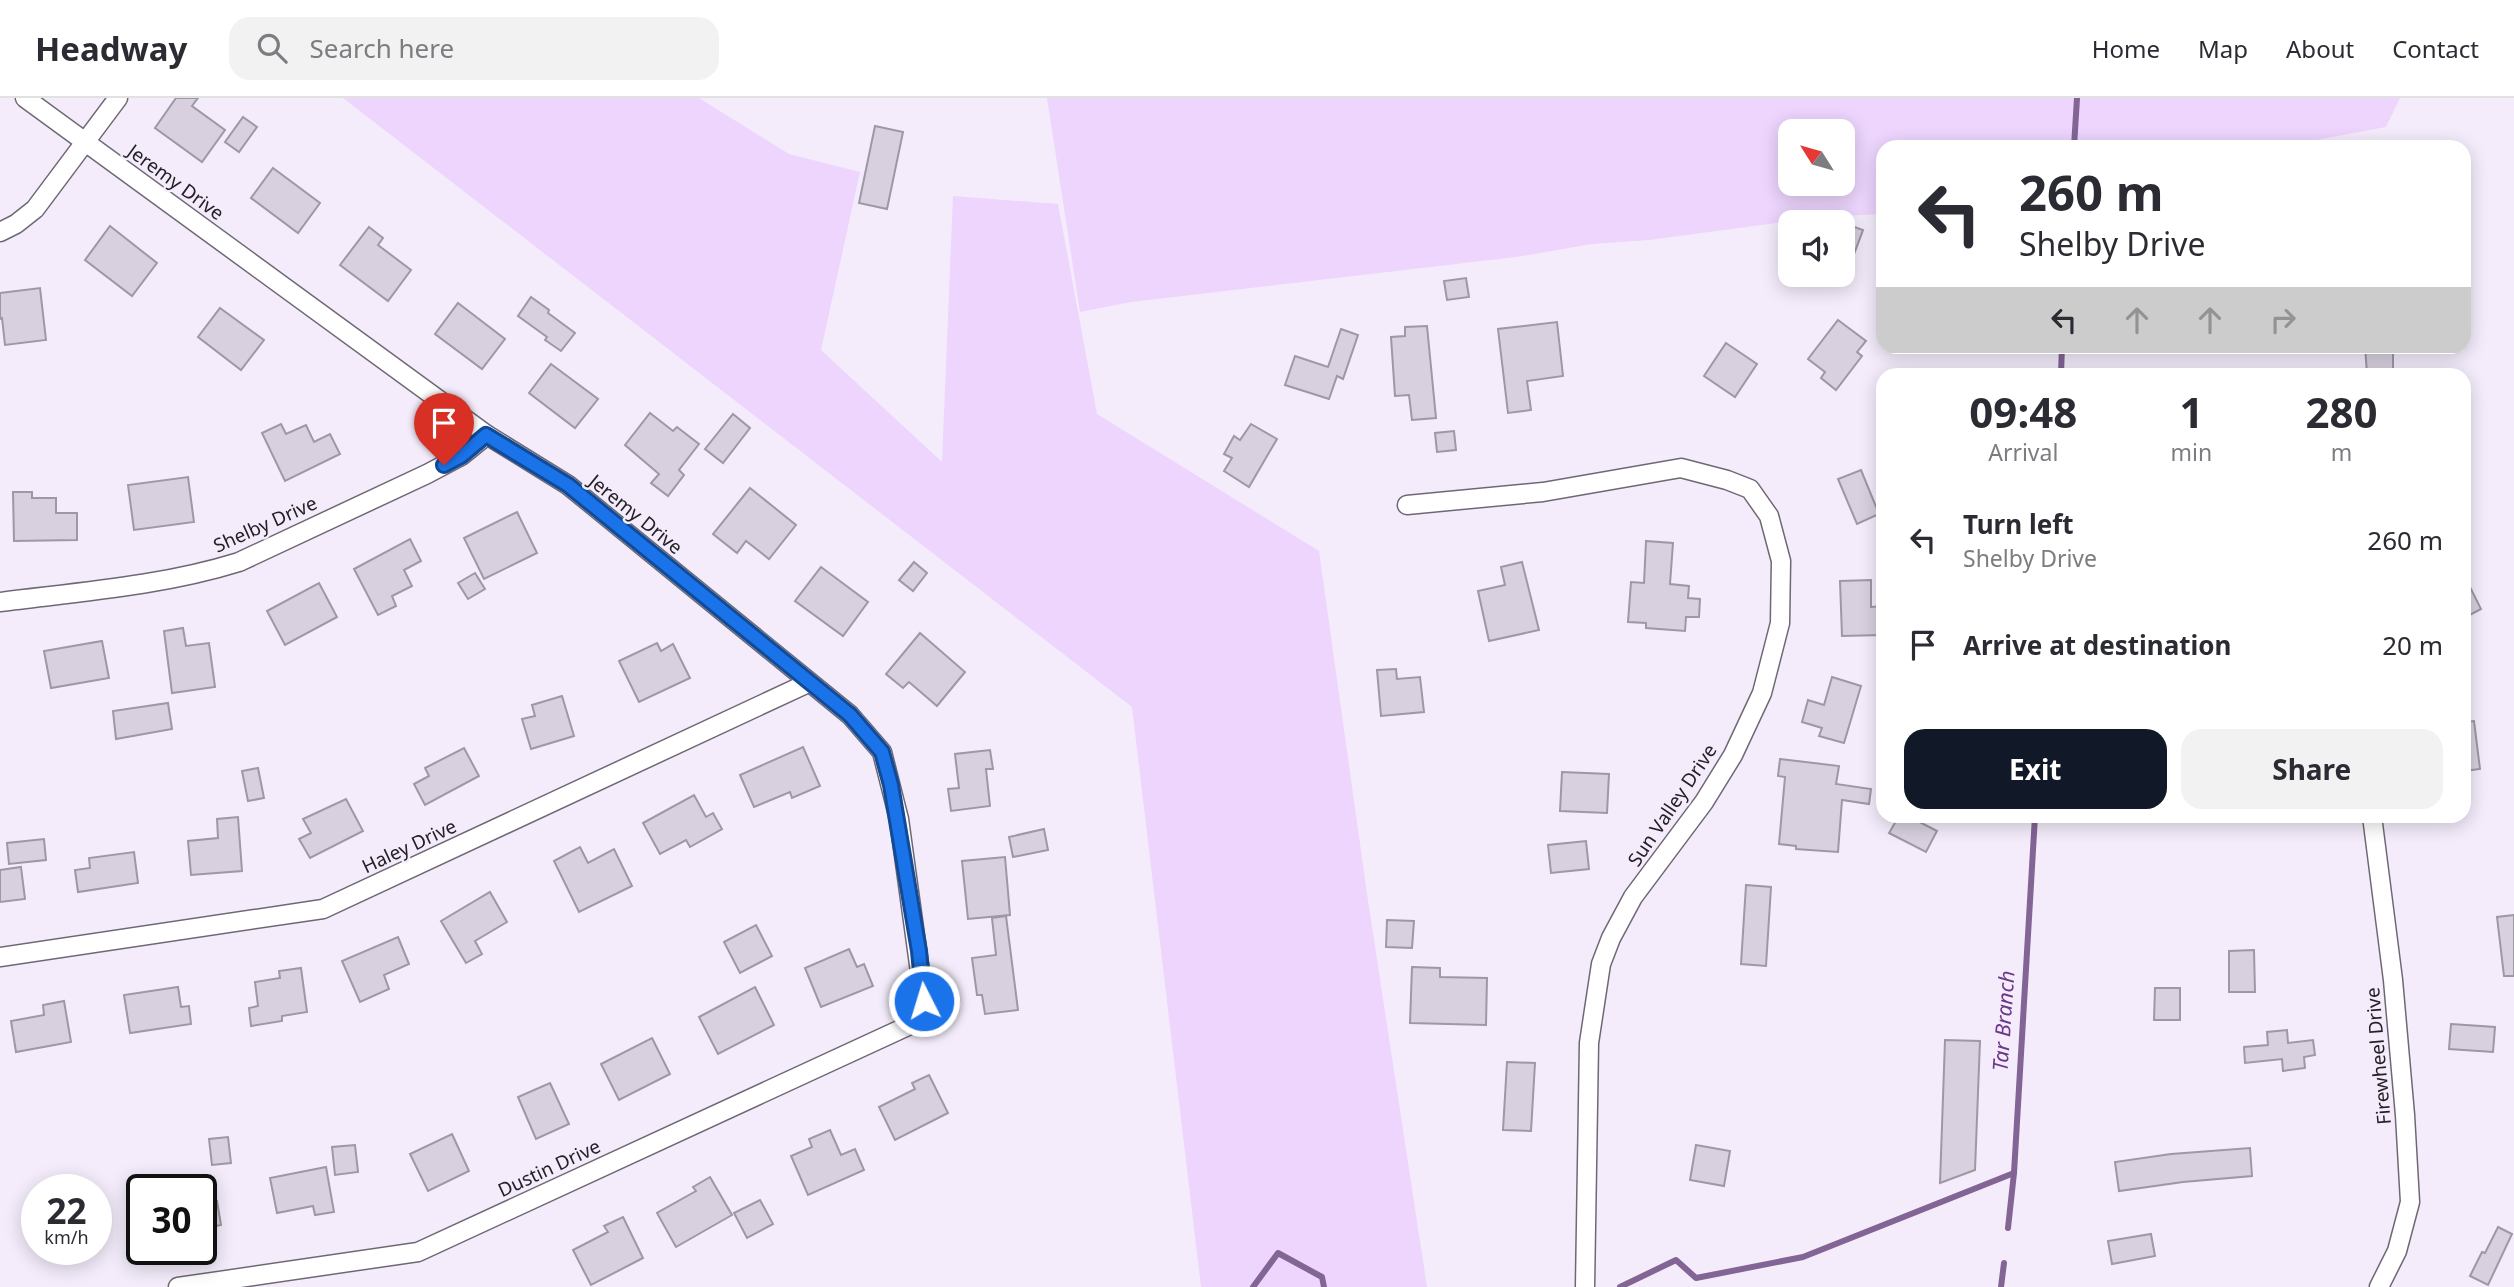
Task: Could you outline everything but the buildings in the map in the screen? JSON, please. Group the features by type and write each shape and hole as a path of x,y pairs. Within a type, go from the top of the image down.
{"street":[{"name":"Jeremy Drive","path":"25,98 486,435 568,485 850,715 882,752 899,819 922,972 924,1001 916,1017"},
{"path":"0,232 35,209 118,98"},
{"name":"Shelby Drive","path":"0,602 196,574 239,562 427,474 461,456 486,435"},
{"name":"Sun Valley Drive","path":"1407,505 1543,492 1681,468 1750,489 1769,516 1781,561 1780,623 1762,693 1733,755 1704,802 1633,897 1611,938 1601,964 1589,1043 1585,1287"},
{"name":"Haley Drive","path":"0,957 323,909 808,683"},
{"name":"Firewheel Drive","path":"2373,823 2394,994 2410,1202 2397,1251 2379,1287"},
{"name":"Dustin Drive","path":"178,1287 418,1252 910,1025 916,1017"}],"shaded area":[{"path":"343,98 699,98 789,154 860,172 821,350 942,462 953,196 1058,204 1097,414 1319,551 1367,894 1427,1287 1201,1287 1132,707"},
{"path":"1047,98 2400,98 2386,127 2316,140 1876,140 1876,214 1855,215 1855,210 1778,210 1778,223 1649,240 1592,244 1516,257 1131,302 1080,312"}],"waterway":[{"name":"Tar Branch","path":"2074,140 2077,98"},
{"name":"Tar Branch","path":"2061,368 2062,354"},
{"name":"Tar Branch","path":"2008,1228 2014,1173 2035,823"},
{"path":"1620,1287 1676,1260 1696,1278 1803,1257 2014,1173"},
{"path":"1253,1287 1278,1253 1322,1277 1324,1287"},
{"name":"Tar Branch","path":"2001,1287 2004,1263"}],"route":[{"path":"444,465 461,456 486,435 568,485 850,715 882,752 891,785 899,819 924,1001"}]}
